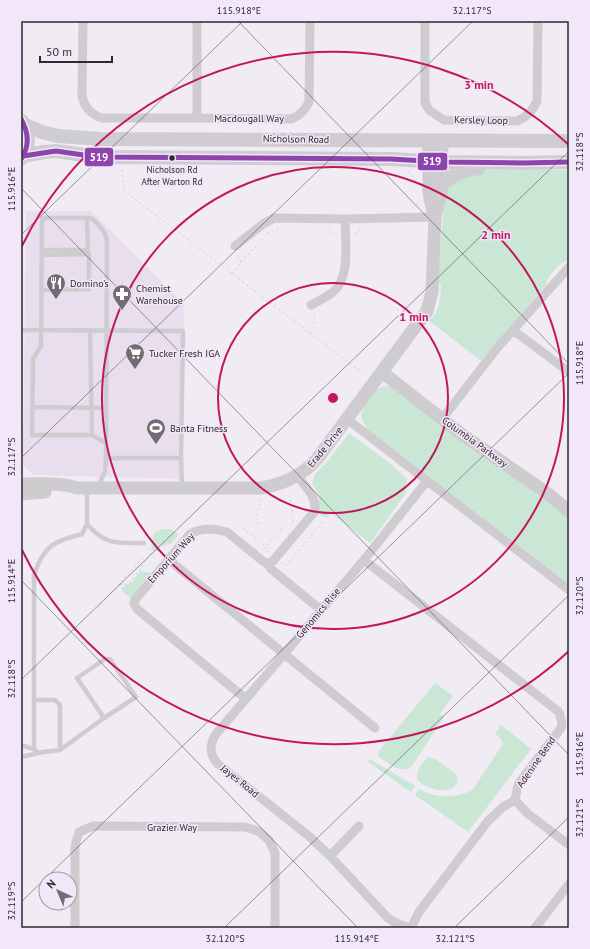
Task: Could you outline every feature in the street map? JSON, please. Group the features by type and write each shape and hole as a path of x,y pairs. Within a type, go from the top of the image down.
{"main road":[{"name":"Nicholson Road","path":"23,122 42,132 58,136 101,139 569,141"},
{"path":"22,157 27,149 28,141 28,133 23,122"},
{"name":"Nicholson Road","path":"22,157 56,151 97,157 391,159 436,162 523,163 569,162"},
{"path":"441,184 460,172 474,168 523,163"}],"street":[{"name":"Macdougall Way","path":"83,21 82,96 86,107 90,112 98,117 290,119 299,115 309,102 310,21"},
{"path":"197,21 197,118"},
{"name":"Kersley Loop","path":"425,21 425,103 430,111 444,120 517,121 534,109 537,101 538,21"},
{"name":"Erade Drive","path":"435,217 429,193 436,162 436,141"},
{"name":"Erade Drive","path":"21,484 55,484 87,488 261,488 280,484 305,471 317,459 423,317 431,299 433,286 435,217 441,193 441,184 436,162"},
{"path":"235,246 263,224 274,218 345,219 435,217"},
{"path":"311,305 333,292 339,285 345,270 345,219"},
{"path":"442,419 513,330 569,268"},
{"path":"513,330 569,372"},
{"name":"Columbia Parkway","path":"378,377 442,419 547,493 569,511"},
{"path":"347,418 569,590"},
{"path":"268,563 273,561 314,510 315,505 311,494 297,476"},
{"name":"Genomics Rise","path":"284,654 364,560 427,481"},
{"name":"Erade Drive","path":"21,494 68,491 87,488"},
{"name":"Emporium Way","path":"246,699 135,607 134,604 136,598 190,534 196,530 205,529 227,532 264,562 268,563 271,569 321,610"},
{"path":"169,560 375,728"},
{"name":"Adenine Bend","path":"364,560 559,712 562,723 561,728 520,783 517,789 516,800 503,807 488,821 419,912 410,928"},
{"name":"Jayes Road","path":"284,654 212,740 211,751 215,760 310,837 330,856 388,918 410,928"},
{"path":"516,800 527,813 569,845"},
{"name":"Grazier Way","path":"75,928 75,846 79,832 93,826 245,827 258,831 269,840 275,853 275,928"},
{"path":"330,856 359,826"},
{"path":"535,928 569,884"}],"lane":[{"path":"34,749 34,574 39,560 47,549 60,540 82,534 87,524 87,488 105,472 106,458 107,240 104,232 91,218 42,218 41,346 33,359 32,435 92,435 106,443"},
{"path":"42,253 88,250 87,218"},
{"path":"42,253 89,254 89,289 42,290"},
{"path":"21,330 183,331 182,488"},
{"path":"90,331 92,435"},
{"path":"33,407 106,408"},
{"path":"106,458 181,458"},
{"path":"87,524 104,540 113,543 147,543"},
{"path":"21,757 60,750 136,697 110,659 105,659 77,678 104,718"},
{"path":"34,700 55,700 60,704 60,750"},
{"path":"21,745 43,752"}],"path":[{"path":"120,157 124,191 309,333 378,377"},
{"path":"405,169 420,184 421,193 429,193"},
{"path":"232,274 241,262 235,246"},
{"path":"309,333 315,322 311,305"},
{"path":"440,316 469,336 476,339 488,336"},
{"path":"33,368 91,368"},
{"path":"106,369 129,369"},
{"path":"371,396 376,401 397,410 412,420 447,453 478,477 497,495 516,503 532,516 555,529 562,535 569,548"},
{"path":"478,477 489,473 498,465"},
{"path":"290,495 293,524 291,524"},
{"path":"260,497 261,502 255,517 256,523 262,523"},
{"path":"239,525 266,547"},
{"path":"147,543 150,554 159,563"},
{"path":"120,584 124,586 131,582 150,554 161,547 170,548"},
{"path":"98,608 144,556"}],"shaded area":[{"path":"26,211 91,211 184,304 183,479 33,475 23,465"}],"green space":[{"path":"569,170 569,260 562,263 554,270 546,285 481,361 428,320 435,314 440,300 441,286 438,281 445,188 478,171"},
{"path":"386,386 392,387 569,517 569,584 370,431 363,422 362,410 375,391"},
{"path":"349,433 392,465 407,479 406,493 370,543 331,513 326,518 318,513 319,496 312,483 315,474 327,462"},
{"path":"162,529 170,529 179,534 171,544 159,546 152,551 151,542 154,536 153,534"},
{"path":"140,571 151,573 131,598 125,594 121,588 132,582"},
{"path":"435,683 453,696 440,714 444,717 412,766 399,769 390,765 378,756 378,752"},
{"path":"501,725 531,749 468,832 415,795 419,789 439,796 453,796 473,789 503,744 501,739 495,734"},
{"path":"429,757 437,760 457,775 457,782 454,787 449,790 435,789 422,784 417,780 417,774 420,767"},
{"path":"370,759 415,786 411,792 368,762"}],"transit line":[{"name":"519","path":"21,119 27,134 26,149 21,159"},
{"name":"519","path":"23,156 56,151 97,157 391,159 442,162 523,163 569,162"}],"place":[{"name":"Nicholson Rd After Warton Rd","path":"172,158"},
{"name":"Domino's","path":"56,300"},
{"name":"Chemist Warehouse","path":"122,311"},
{"name":"Tucker Fresh IGA","path":"135,370"},
{"name":"Banta Fitness","path":"156,445"}]}
